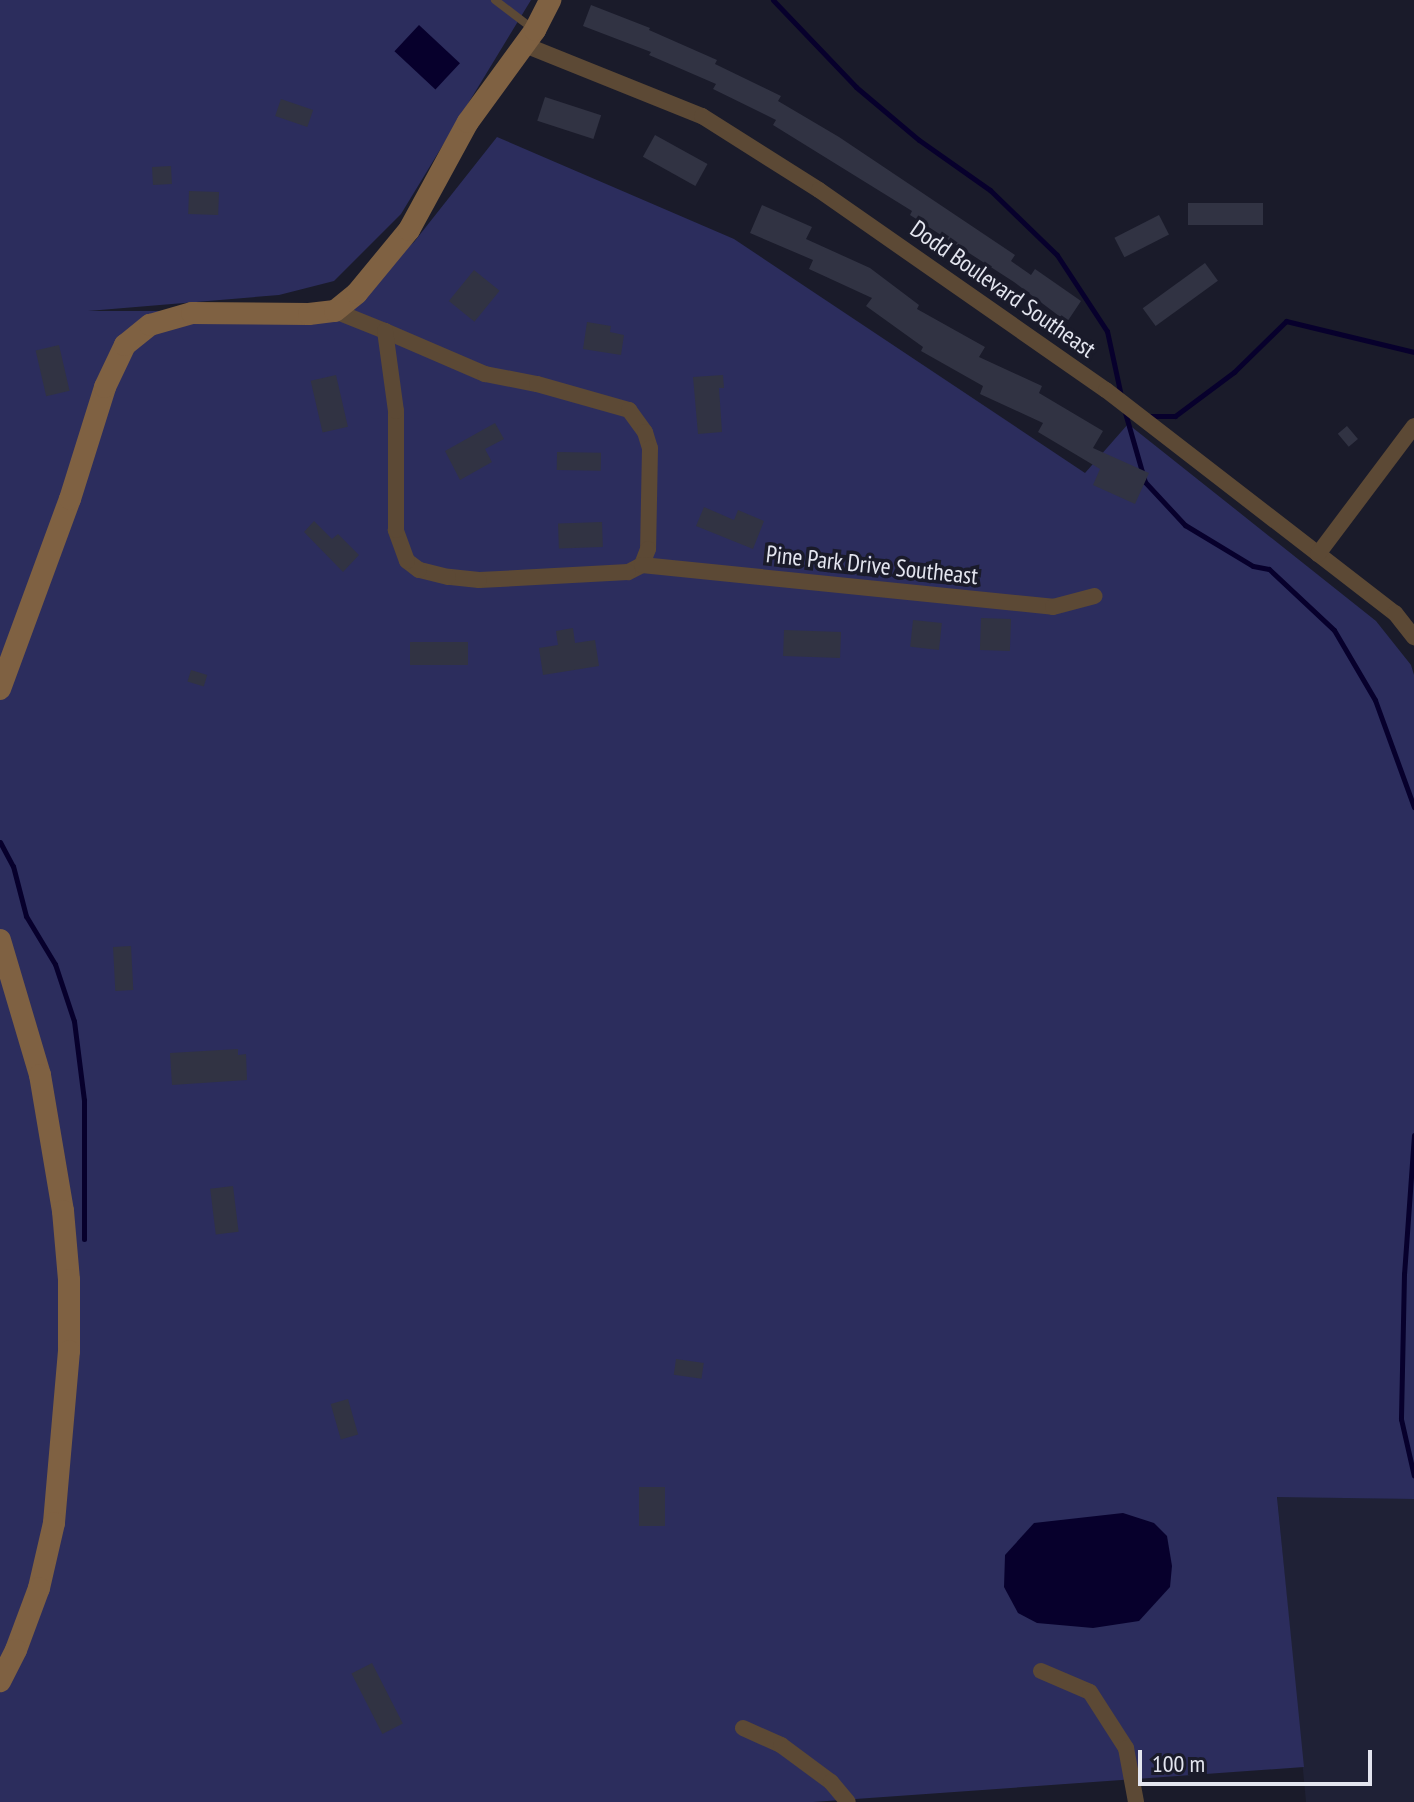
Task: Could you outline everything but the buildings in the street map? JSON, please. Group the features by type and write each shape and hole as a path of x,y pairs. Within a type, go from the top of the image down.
{"street":[{"path":"335,311 357,293 409,230 468,122 530,38 550,0"},
{"name":"Dodd Boulevard Southeast","path":"530,38 702,116 819,190 1106,390 1395,613 1414,637"},
{"path":"0,689 70,499 105,387 125,345 150,325 192,313 309,314 335,311 485,374 537,384 629,410 645,432 650,448 648,549 642,565"},
{"name":"Pine Park Drive Southeast","path":"385,331 396,411 396,530 407,561 419,570 479,580 628,572 642,565 1053,607 1095,596"},
{"path":"1318,554 1413,430"},
{"path":"0,940 40,1075 53,1142 69,1280 69,1351 54,1523 39,1588 16,1650 0,1681"},
{"path":"1041,1671 1090,1692 1126,1748 1136,1802"},
{"path":"743,1728 781,1745 831,1782 848,1802"}],"lane":[{"path":"495,0 530,38"}],"shaded area":[{"path":"0,0 531,0 401,214 334,281 279,295 88,311 335,311 414,242 497,137 734,239 1085,473 1128,424 1376,621 1411,665 1414,675 1414,1499 1277,1497 1304,1767 813,1802 0,1802"},
{"path":"419,25 460,63 435,90 394,51"},
{"path":"1277,1496 1414,1499 1414,1802 1306,1802"},
{"path":"1123,1513 1154,1523 1167,1536 1172,1566 1170,1587 1139,1621 1093,1628 1037,1623 1018,1613 1004,1587 1005,1555 1034,1523"}],"waterway":[{"path":"773,0 856,87 919,140 990,190 1057,255 1107,331 1121,396"},
{"path":"1146,416 1175,416 1234,372 1286,321 1414,352"},
{"path":"1124,409 1145,482 1185,525 1253,566 1269,569 1334,630 1375,700 1414,807"},
{"path":"0,842 13,866 26,916 55,964 74,1021 84,1100 84,1239"},
{"path":"1414,1135 1404,1274 1401,1419 1414,1476"}]}
